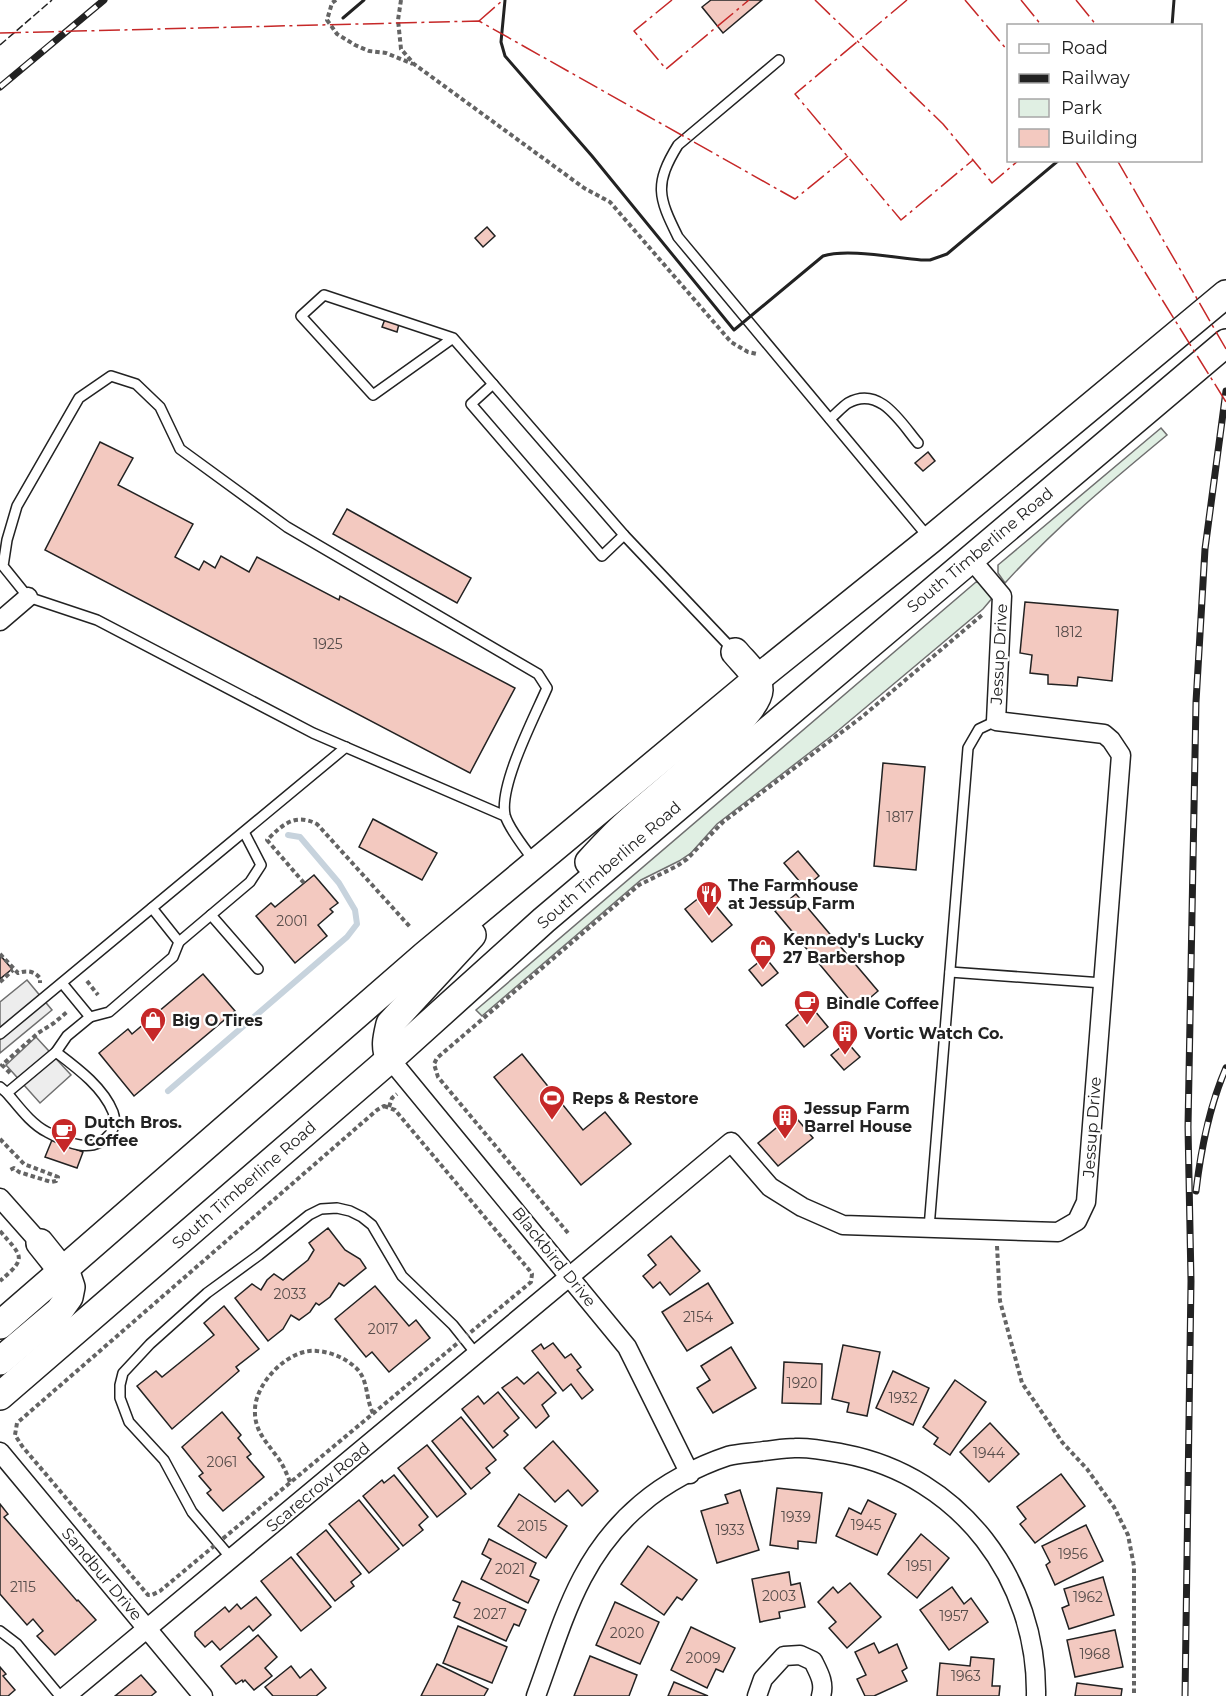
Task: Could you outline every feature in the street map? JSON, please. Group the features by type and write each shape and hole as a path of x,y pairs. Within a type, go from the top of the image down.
{"main road":[{"path":"0,1325 424,956 1226,294"},
{"name":"South Timberline Road","path":"0,1396 390,1059 544,920 1226,343"},
{"path":"544,920 564,891 616,834 702,759 751,710 759,693 758,679 735,652"},
{"path":"390,1059 386,1044 390,1024 545,857"},
{"path":"0,1361 59,1311 69,1297 71,1287 63,1270 40,1243"}],"street":[{"name":"Jessup Drive","path":"570,1277 731,1143 770,1187 802,1207 843,1225 1058,1232 1077,1221 1086,1202 1121,755 1104,734 996,721 1002,596 970,558"},
{"path":"0,621 28,597"},
{"name":"Blackbird Drive","path":"390,1059 627,1347 690,1474"},
{"path":"0,1198 40,1243"},
{"name":"Scarecrow Road","path":"66,1696 570,1277"},
{"path":"536,1696 577,1585 594,1556 614,1529 642,1503 674,1481 729,1456 797,1447 859,1457 894,1468 925,1485 972,1525 1015,1587 1033,1646 1036,1696"},
{"name":"Sandbur Drive","path":"0,1452 203,1696"},
{"path":"757,1696 764,1679 784,1656 800,1655 813,1661 821,1676 823,1689 821,1696"}],"lane":[{"path":"779,60 678,145 667,163 661,180 662,200 678,237 930,540"},
{"path":"453,338 373,395 301,316 324,296 453,338 624,535 735,652"},
{"path":"505,816 314,733 97,620 28,597 3,566 8,540 17,506 79,398 111,376 136,384 160,406 180,449 278,521 538,674 547,688 507,782 505,816 524,848 545,857"},
{"path":"493,384 471,404 602,556 624,535"},
{"path":"830,419 848,403 862,398 874,399 884,403 918,443"},
{"path":"929,1228 968,748 979,729 996,721"},
{"path":"0,1034 346,747"},
{"path":"56,1052 81,1071 106,1099 114,1114 115,1125 100,1143 90,1147 67,1141 47,1132 27,1115 4,1090 56,1052 67,1036 90,1017 109,1012 173,957 179,942 250,882 261,865 244,832"},
{"path":"152,908 179,942"},
{"path":"211,915 258,969"},
{"path":"950,972 1103,983"},
{"path":"62,983 90,1017"},
{"path":"231,1558 192,1512 164,1460 129,1422 120,1398 123,1373 150,1344 207,1293 309,1215 321,1209 350,1210 372,1226 402,1276 453,1325 477,1355"},
{"path":"0,1631 17,1644 60,1696"}],"path":[{"path":"336,0 332,3 327,20 337,34 369,51 386,53 414,64"},
{"path":"401,0 398,20 401,49 414,64 584,188 610,202 731,342 748,352 781,359"},
{"path":"568,1233 438,1077 434,1064 437,1058 639,885 687,859 723,822 863,716 987,610"},
{"path":"304,883 267,840 286,824 296,819 306,819 317,824 411,928"},
{"path":"267,832 271,836"},
{"path":"0,954 18,973 24,971 37,974 40,978 38,987"},
{"path":"0,982 13,970"},
{"path":"87,981 98,995"},
{"path":"14,1078 2,1065 38,1033 67,1012"},
{"path":"389,1107 392,1098"},
{"path":"10,1432 15,1429 21,1419 384,1106 395,1110 532,1274 531,1282 527,1286 472,1332"},
{"path":"0,1139 24,1164 58,1177 56,1181 51,1182 19,1172 14,1168 8,1171"},
{"path":"997,1230 1000,1301 1022,1383 1062,1442 1087,1469 1114,1507 1128,1535 1134,1566 1134,1696"},
{"path":"0,1232 18,1252 20,1258 18,1266 0,1281"},
{"path":"228,1534 454,1346"},
{"path":"290,1482 275,1454 263,1441 254,1409 257,1394 271,1372 283,1363 315,1350 336,1356 357,1368 368,1390 374,1413"},
{"path":"15,1429 15,1435 22,1446 148,1595 156,1593 211,1547"}],"green space":[{"path":"1161,428 1167,435 1063,524 1005,583 998,573 998,565"},
{"path":"976,582 981,583 994,596 983,609 834,734 717,824 691,853 641,880 482,1016 476,1010"}],"shaded area":[{"path":"27,980 52,1010 0,1053 0,1002"},
{"path":"36,1037 71,1075 40,1103 6,1065"}],"building":[{"path":"711,0 762,0 723,33 702,7"},
{"path":"487,227 495,236 483,247 475,238"},
{"path":"385,319 399,324 397,332 382,327"},
{"path":"100,442 133,458 118,485 193,524 175,557 199,570 204,561 215,568 221,556 249,572 257,557 339,600 340,596 515,688 470,773 45,550"},
{"path":"928,452 935,461 923,471 915,463"},
{"path":"347,509 471,578 457,603 333,534"},
{"path":"1025,602 1118,610 1112,681 1078,677 1077,686 1048,684 1048,675 1030,673 1032,655 1020,653"},
{"path":"883,763 925,767 916,870 874,866"},
{"path":"373,819 437,853 422,880 359,847"},
{"path":"798,851 819,876 805,888 784,863"},
{"path":"314,875 338,903 330,909 333,912 318,925 327,936 295,963 256,916 271,903 275,907"},
{"name":"The Farmhouse at Jessup Farm","path":"705,893 732,925 712,942 685,909"},
{"path":"796,894 878,991 857,1009 775,911"},
{"path":"0,955 12,969 0,979"},
{"name":"Kennedy's Lucky 27 Barbershop","path":"765,957 778,973 762,986 749,970"},
{"name":"Big O Tires","path":"203,974 235,1011 134,1096 99,1053 128,1029 132,1034"},
{"name":"Bindle Coffee","path":"810,1005 828,1027 804,1047 786,1025"},
{"name":"Vortic Watch Co.","path":"847,1042 860,1057 844,1070 831,1055"},
{"name":"Reps & Restore","path":"522,1054 583,1130 605,1112 631,1144 581,1185 494,1077"},
{"name":"Jessup Farm Barrel House","path":"793,1114 813,1138 778,1166 758,1143"},
{"name":"Dutch Bros. Coffee","path":"52,1140 83,1152 77,1168 45,1157"},
{"path":"328,1228 345,1250 360,1259 366,1268 344,1286 339,1283 330,1297 319,1305 316,1303 310,1312 299,1320 291,1315 283,1329 268,1341 235,1298 252,1284 261,1290 274,1274 283,1280 308,1260 314,1250 309,1243"},
{"path":"671,1236 700,1271 670,1295 660,1282 653,1288 643,1276 656,1265 648,1255"},
{"path":"708,1283 733,1323 687,1351 662,1312"},
{"path":"375,1286 409,1326 416,1320 430,1338 389,1372 372,1352 366,1357 335,1319"},
{"path":"224,1306 259,1349 236,1367 239,1371 172,1429 137,1386 156,1371 162,1377 214,1335 204,1323"},
{"path":"553,1343 565,1358 571,1354 581,1367 577,1370 593,1390 582,1399 571,1384 563,1391 532,1351 541,1344 544,1349"},
{"path":"843,1345 880,1352 867,1416 847,1412 849,1403 832,1399"},
{"path":"731,1347 756,1388 713,1413 697,1388 710,1380 701,1366"},
{"path":"784,1362 822,1364 821,1404 782,1403"},
{"path":"893,1371 929,1388 913,1425 876,1408"},
{"path":"538,1372 556,1393 542,1405 549,1416 536,1428 502,1388 517,1377 524,1384"},
{"path":"955,1380 986,1402 950,1455 934,1444 938,1438 923,1427"},
{"path":"498,1392 519,1418 504,1431 508,1435 493,1448 462,1409 478,1396 484,1404"},
{"path":"222,1412 241,1435 238,1438 251,1454 247,1457 264,1477 223,1511 207,1493 211,1490 199,1476 203,1473 182,1447"},
{"path":"461,1417 496,1460 486,1468 490,1473 471,1489 432,1441"},
{"path":"990,1423 1019,1454 989,1482 960,1452"},
{"path":"553,1441 598,1491 582,1506 568,1490 555,1502 524,1468"},
{"path":"427,1445 466,1494 437,1517 398,1468"},
{"path":"1061,1474 1085,1506 1035,1543 1020,1524 1026,1519 1017,1507"},
{"path":"394,1475 428,1517 419,1525 423,1530 403,1546 363,1496 382,1480 384,1483"},
{"path":"777,1488 822,1493 816,1543 798,1541 798,1549 770,1545"},
{"path":"740,1490 759,1550 717,1563 701,1511 728,1503 725,1495"},
{"path":"519,1494 567,1526 546,1558 498,1526"},
{"path":"359,1500 399,1549 369,1573 329,1524"},
{"path":"868,1500 896,1514 877,1555 836,1536 849,1508 861,1514"},
{"path":"0,1504 8,1514 4,1517 96,1620 55,1655 37,1636 43,1631 33,1619 27,1625 0,1594"},
{"path":"1086,1525 1103,1561 1055,1585 1046,1565 1050,1562 1042,1546"},
{"path":"326,1530 361,1574 351,1582 354,1586 335,1601 297,1554"},
{"path":"921,1534 949,1558 917,1598 888,1574"},
{"path":"489,1539 536,1563 530,1576 539,1580 528,1603 481,1579 491,1559 482,1554"},
{"path":"648,1546 697,1580 682,1600 677,1597 664,1615 621,1584"},
{"path":"291,1557 331,1607 301,1631 261,1581"},
{"path":"789,1572 791,1585 800,1583 805,1607 779,1612 780,1618 760,1622 752,1579"},
{"path":"1103,1577 1114,1615 1069,1629 1062,1608 1069,1605 1064,1589"},
{"path":"462,1581 526,1610 519,1626 514,1624 506,1641 454,1617 460,1603 453,1600"},
{"path":"850,1583 881,1617 847,1648 829,1628 836,1622 818,1602 833,1587 838,1593"},
{"path":"952,1587 964,1604 971,1598 988,1622 949,1650 920,1610"},
{"path":"256,1597 271,1615 253,1631 249,1626 220,1650 212,1641 205,1647 195,1636 195,1632 225,1607 229,1612 237,1604 241,1609"},
{"path":"615,1602 659,1622 640,1664 596,1645"},
{"path":"458,1626 507,1647 492,1683 443,1663"},
{"path":"691,1627 735,1648 723,1672 716,1669 707,1688 671,1670"},
{"path":"1115,1630 1123,1667 1075,1677 1067,1640"},
{"path":"258,1635 277,1657 265,1668 272,1676 254,1690 245,1680 236,1684 221,1666"},
{"path":"874,1643 879,1653 897,1644 907,1668 902,1671 907,1681 874,1696 865,1696 857,1679 866,1675 855,1652"},
{"path":"590,1656 637,1675 629,1696 574,1696"},
{"path":"971,1657 994,1659 992,1686 1000,1686 999,1696 937,1696 940,1663 970,1666"},
{"path":"437,1664 488,1689 484,1696 421,1696"},
{"path":"291,1666 300,1678 311,1669 326,1688 316,1696 273,1696 265,1687"},
{"path":"0,1667 6,1674 3,1676 15,1690 8,1696 0,1696"},
{"path":"141,1675 156,1692 151,1696 115,1696"},
{"path":"674,1682 708,1696 668,1696"},
{"path":"1077,1683 1122,1689 1121,1696 1075,1696"}],"waterway":[{"path":"168,1091 347,937 357,924 355,910 339,883 300,837 288,835"}],"railway":[{"path":"0,87 104,0"},
{"path":"1185,1696 1191,1281 1188,1127 1196,702 1205,549 1226,391"},
{"path":"1196,1191 1206,1128 1226,1068"}],"fence":[{"path":"0,45 52,0"}],"wall":[{"path":"343,18 364,0"},
{"path":"505,0 501,42 505,56 592,156 734,330 823,256 858,253 930,260 947,254 1057,162"},
{"path":"1172,24 1174,0"}],"power":[{"path":"479,21 503,0"},
{"path":"672,0 634,31 666,69 749,0"},
{"path":"815,0 943,124 973,160"},
{"path":"907,0 795,94 901,220 973,160 992,183 1017,162"},
{"path":"965,0 1007,50"},
{"path":"1021,0 1040,24"},
{"path":"1076,0 1095,24"},
{"path":"0,33 479,21 795,199 848,156"},
{"path":"1076,162 1226,402"},
{"path":"1118,162 1226,349"}],"place":[{"name":"The Farmhouse at Jessup Farm","path":"709,917"},
{"name":"Kennedy's Lucky 27 Barbershop","path":"763,971"},
{"name":"Bindle Coffee","path":"807,1026"},
{"name":"Big O Tires","path":"153,1043"},
{"name":"Vortic Watch Co.","path":"845,1056"},
{"name":"Reps & Restore","path":"552,1121"},
{"name":"Jessup Farm Barrel House","path":"785,1140"},
{"name":"Dutch Bros. Coffee","path":"64,1154"}]}
